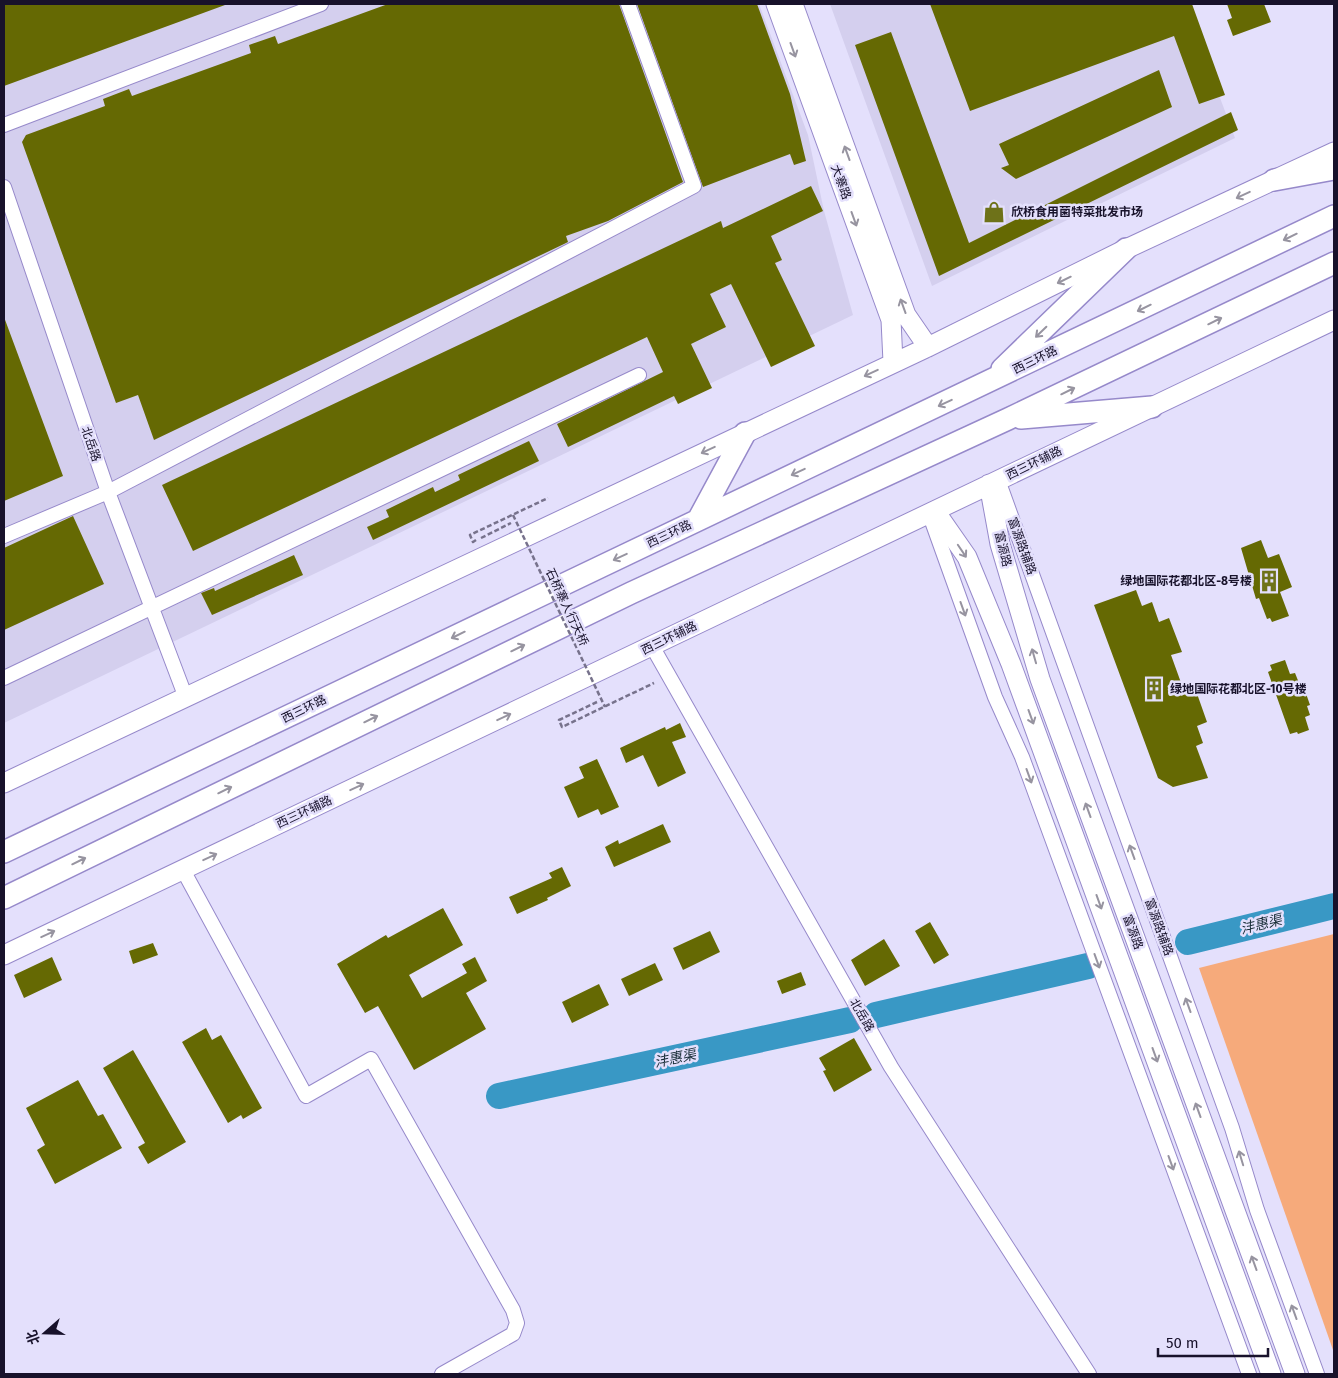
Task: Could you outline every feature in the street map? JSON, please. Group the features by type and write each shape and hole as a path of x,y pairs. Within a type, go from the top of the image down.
{"highway":[{"path":"1274,180 1334,169"},
{"name":"西三环路","path":"4,852 1334,216"},
{"path":"989,382 1126,249"},
{"path":"4,898 631,593 1008,419 1334,263"},
{"path":"1008,419 1152,407"},
{"path":"698,520 745,433"},
{"path":"4,838 83,814"},
{"path":"4,907 44,878"}],"main road":[{"name":"大寨路","path":"776,4 891,320 893,362"},
{"name":"大寨路","path":"793,4 906,315 928,347"},
{"path":"4,782 186,698 928,347 1126,249 1334,152"},
{"name":"西三环辅路","path":"4,955 1334,320"},
{"name":"富源路","path":"994,482 1000,544 1040,679 1294,1374"},
{"name":"富源路","path":"932,512 966,557 1011,664 1271,1374"}],"street":[{"path":"4,125 321,4"},
{"path":"4,536 108,492 694,186 628,4"},
{"name":"北岳路","path":"4,187 108,492 186,698"},
{"path":"4,678 639,375"},
{"name":"富源路辅路","path":"994,482 1229,1119 1257,1210 1317,1374"},
{"path":"932,512 995,697 1022,757 1248,1374"},
{"name":"北岳路","path":"652,646 891,1067 1089,1374"},
{"path":"183,870 306,1096 371,1059 513,1310 517,1323 514,1334 442,1374"}],"path":[{"path":"511,523 473,542 470,535 548,498"},
{"name":"石桥寨人行天桥","path":"513,514 605,707"},
{"path":"597,702 558,720 562,727 654,683"}],"shaded area":[{"path":"4,4 759,4 808,135 824,211 853,315 4,723"},
{"name":"欣桥食用菌特菜批发市场","path":"830,4 1185,4 1235,138 932,286"},
{"path":"1334,934 1334,1349 1333,1350 1199,968"}],"building":[{"path":"4,4 225,4 225,5 4,86"},
{"path":"388,4 619,4 683,182 608,221 566,236 568,242 564,244 154,440 138,395 116,403 22,142 26,135 105,106 103,99 129,89 132,96 251,53 249,45 275,36 278,44"},
{"path":"637,4 757,4 790,94 806,161 794,165 790,154 703,187"},
{"path":"930,4 1192,4 1225,95 1199,104 1174,36 970,111"},
{"path":"1227,4 1264,4 1271,22 1233,36 1227,20 1232,18"},
{"path":"891,32 969,243 1231,112 1238,130 939,276 855,45"},
{"path":"1159,70 1172,107 1016,179 1001,168 1009,165 999,144"},
{"path":"811,186 823,211 771,236 782,260 775,263 815,346 771,367 731,284 710,294 726,327 691,344 712,388 678,404 674,396 568,447 557,424 663,372 647,337 193,551 162,485 721,221 723,228"},
{"path":"4,317 63,476 4,501"},
{"path":"529,441 539,461 373,540 367,527 389,517 386,510 433,487 435,492 460,480 458,475"},
{"path":"73,516 104,584 4,630 4,548"},
{"name":"绿地国际花都北区-8号楼","path":"1261,540 1268,558 1279,554 1292,587 1280,592 1289,616 1272,622 1270,618 1267,619 1259,598 1256,599 1241,548"},
{"path":"294,555 303,575 212,615 201,593 214,588 215,591"},
{"name":"绿地国际花都北区-10号楼","path":"1136,590 1142,606 1152,602 1159,622 1169,618 1182,652 1171,655 1184,691 1195,688 1207,722 1197,726 1203,743 1196,746 1208,778 1173,787 1158,778 1094,605"},
{"path":"1285,660 1290,674 1295,673 1299,683 1302,682 1310,705 1307,706 1310,715 1305,717 1309,730 1298,734 1297,732 1290,734 1268,672 1272,670 1270,665"},
{"path":"680,723 686,737 672,742 686,773 658,787 643,755 626,763 620,748 665,727 666,730"},
{"path":"597,759 619,807 601,815 598,809 578,818 564,787 584,778 579,767"},
{"path":"663,824 671,842 614,867 605,847 618,840 619,844"},
{"path":"562,867 571,886 547,898 548,900 517,914 509,897 552,878 549,873"},
{"path":"443,908 463,945 409,975 422,998 467,973 462,964 475,957 487,981 466,993 486,1029 414,1070 378,1006 365,1013 337,964 386,935 388,938"},
{"path":"930,922 949,955 934,964 915,931"},
{"path":"710,931 720,952 683,970 673,948"},
{"path":"884,939 900,966 865,986 851,960"},
{"path":"153,943 158,955 133,964 129,951"},
{"path":"52,957 62,980 24,998 14,975"},
{"path":"655,963 663,980 629,996 621,979"},
{"path":"801,972 806,985 782,994 777,981"},
{"path":"599,984 609,1005 572,1023 562,1002"},
{"path":"206,1028 212,1040 221,1035 262,1108 243,1119 241,1115 228,1123 182,1042"},
{"path":"854,1038 872,1070 834,1092 823,1071 826,1070 819,1058"},
{"path":"133,1050 186,1142 148,1164 138,1147 145,1143 103,1068"},
{"path":"78,1080 98,1116 103,1114 122,1148 55,1184 37,1150 45,1145 26,1108"}],"waterway":[{"name":"沣惠渠","path":"1188,942 1334,906"},
{"name":"沣惠渠","path":"876,1015 1088,966"},
{"name":"沣惠渠","path":"499,1096 850,1020"}],"place":[{"name":"欣桥食用菌特菜批发市场","path":"994,212"},
{"name":"绿地国际花都北区-8号楼","path":"1269,581"},
{"name":"绿地国际花都北区-10号楼","path":"1154,689"}]}
